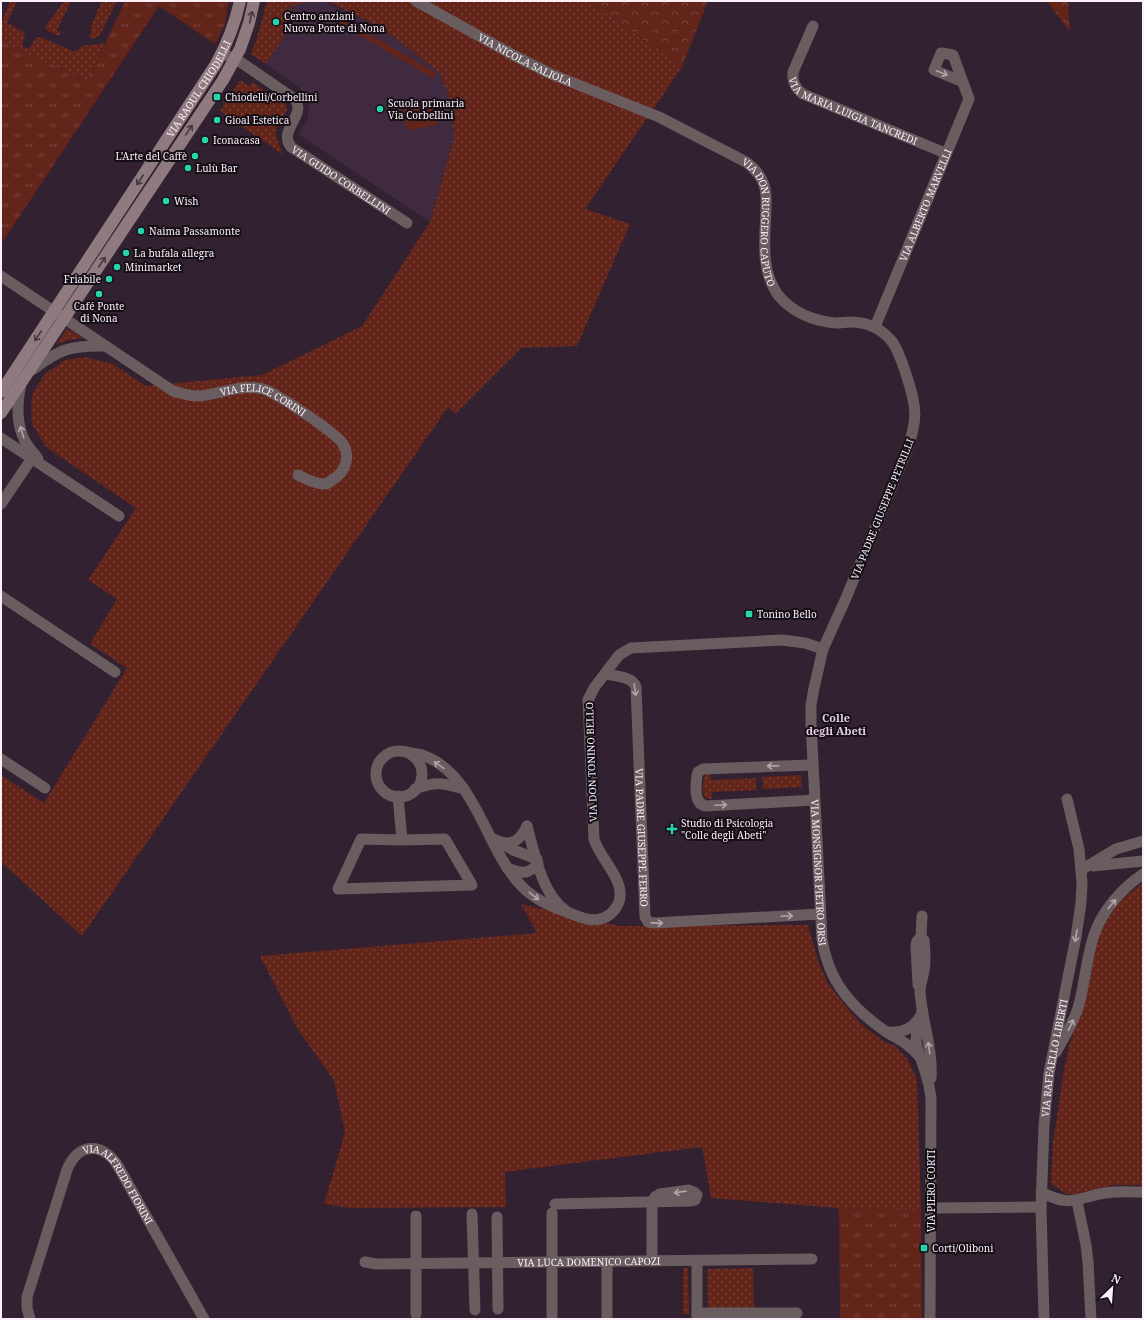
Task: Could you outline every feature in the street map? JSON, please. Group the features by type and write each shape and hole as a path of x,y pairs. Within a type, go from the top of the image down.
{"main road":[{"name":"VIA RAOUL CHIODELLI","path":"1,413 28,372 60,314 212,71 228,41 237,18 240,1"},
{"name":"VIA RAOUL CHIODELLI","path":"1,392 60,314 219,86 240,49 249,23 254,1"}],"street":[{"name":"VIA NICOLA SALIOLA","path":"416,1 515,56 551,74 639,110"},
{"name":"VIA MARIA LUIGIA TANCREDI","path":"813,26 793,72 792,78 797,90 803,94 945,153"},
{"name":"VIA GUIDO CORBELLINI","path":"222,53 257,72 296,100 299,107 298,112 288,132 287,138 292,146 407,223"},
{"name":"VIA ALBERTO MARVELLI","path":"875,327 945,153 969,99 962,82"},
{"name":"VIA DON RUGGERO CAPUTO","path":"639,110 659,117 746,162 754,168 760,176 766,195 765,256 767,271 771,283 785,303 801,314 812,319 839,323 863,323 875,327"},
{"name":"VIA FELICE CORINI","path":"1,276 60,314 173,391 198,396 247,388 265,390 278,396 334,434 343,445 346,455 346,466 339,476 326,484 314,482 298,475"},
{"name":"VIA PADRE GIUSEPPE PETRILLI","path":"823,649 846,598 907,450 916,418 915,407 899,354 885,334 875,327"},
{"path":"28,372 49,357 70,348 90,345 107,346"},
{"path":"21,383 18,394 18,413 21,430 25,441 42,465"},
{"path":"1,438 118,516"},
{"path":"1,504 32,458"},
{"path":"1,596 115,672"},
{"name":"VIA DON TONINO BELLO","path":"407,752 421,755 432,760 449,772 464,789 495,840 507,868 517,882 536,898 551,907 583,918 595,920 605,918 616,908 620,899 620,893 616,878 598,849 594,833 588,700 619,655 631,648 789,640 823,649"},
{"name":"VIA MONSIGNOR PIETRO ORSI","path":"823,649 811,705 812,765 822,939 833,976 841,989 855,1006 866,1017 910,1046 919,1056"},
{"name":"VIA PADRE GIUSEPPE FERRO","path":"605,674 632,681 636,685 644,895 646,917 648,922 654,924 820,914"},
{"path":"399,751 407,752 414,757 420,766 421,777 419,784 415,789 410,793 398,796 385,792 377,780 377,766 380,760 387,754 399,751"},
{"path":"1,759 45,788"},
{"path":"812,765 703,769 698,772 697,775 697,799 700,804 706,806 814,800"},
{"path":"415,789 427,784 439,782 464,789"},
{"path":"398,796 402,840"},
{"name":"VIA RAFFAELLO LIBERTI","path":"1044,1319 1041,1192 1044,1126 1052,1059 1081,903 1081,870 1078,843 1067,799"},
{"name":"VIA DON TONINO BELLO","path":"495,840 508,843 515,842 523,834 527,826 537,861 552,897 570,913"},
{"path":"361,839 402,840 445,839 472,885 338,889 361,839"},
{"path":"495,840 537,861 534,868 526,872 516,872 507,868"},
{"path":"1081,870 1116,849 1143,841"},
{"path":"1081,870 1096,865 1143,861"},
{"path":"1052,1059 1075,1017 1094,934 1110,906 1143,874"},
{"name":"VIA PIERO CORTI","path":"922,916 921,938 919,938 916,942 916,946 917,980 926,1026 931,1077 930,1319"},
{"path":"886,1031 900,1032 911,1028 918,1020 922,1010"},
{"name":"VIA PIERO CORTI","path":"922,1010 917,1034 917,1048 930,1086"},
{"name":"VIA ALFREDO FIORINI","path":"30,1319 26,1305 28,1293 67,1170 72,1160 79,1153 93,1148 107,1153 118,1166 204,1319"},
{"path":"1041,1192 1059,1200 1068,1202 1106,1193 1143,1192"},
{"path":"1076,1201 1086,1245 1090,1319"},
{"path":"552,1319 554,1209 652,1202 652,1261"},
{"path":"931,1208 1041,1207"},
{"path":"472,1214 475,1310"},
{"path":"416,1216 416,1314"},
{"path":"497,1217 498,1309"},
{"name":"VIA LUCA DOMENICO CAPOZI","path":"365,1262 376,1264 812,1259"},
{"path":"697,1261 697,1316 797,1313"},
{"path":"607,1262 607,1319"}],"shaded area":[{"name":"Scuola primaria Via Corbellini","path":"310,1 323,1 386,31 440,73 451,101 454,138 430,222 298,134 308,117 309,100 300,88 266,64 287,32 293,32 290,7"}],"green space":[{"path":"10,1 17,1 7,23 24,32 25,34 22,46 29,49 36,38 40,37 73,51 78,50 82,46 105,43 88,81 1,41 1,24"},
{"path":"64,1 71,1 57,30 61,32 59,36 47,30 45,27"},
{"path":"102,1 117,1 100,35 96,38 89,38 91,26"},
{"path":"125,1 229,1 225,23 215,44 159,6 1,244 1,41 88,81"},
{"path":"267,1 310,1 290,7 293,32 287,32 266,64 251,54"},
{"path":"327,1 589,1 682,67 585,209 630,224 577,346 521,348 455,414 448,407 82,936 1,862 1,775 44,803 127,668 90,644 117,599 88,580 136,508 46,447 32,424 32,397 34,391 45,374 65,360 85,357 113,364 146,386 262,375 362,326 430,222 454,138 451,101 440,73 385,30"},
{"path":"589,1 708,1 682,67"},
{"path":"1047,1 1068,1 1070,32"},
{"path":"343,19 436,73 433,78 340,24"},
{"path":"240,80 249,86 252,82 286,105 286,112 276,129 282,154 220,111"},
{"path":"432,100 438,125 408,130 401,106"},
{"path":"68,329 83,338 56,344 66,330"},
{"path":"706,774 710,774 711,780 756,778 757,790 712,792 712,799 707,798 704,795 703,789"},
{"path":"801,775 802,787 763,789 762,777"},
{"path":"1143,883 1143,1185 1113,1185 1075,1194 1067,1194 1051,1184 1053,1142 1069,1046 1080,1014 1101,929 1117,905"},
{"path":"521,904 619,926 808,925 818,961 827,982 861,1024 883,1041 895,1046 907,1058 917,1079 921,1211 839,1208 711,1198 702,1147 505,1172 506,1207 351,1208 324,1204 345,1132 334,1080 298,1030 260,956 537,933"},
{"path":"839,1208 921,1211 922,1319 840,1319"},
{"path":"683,1268 688,1268 689,1314 683,1314"},
{"path":"753,1268 754,1310 708,1311 707,1269"}],"place":[{"name":"Centro anziani Nuova Ponte di Nona","path":"276,22"},
{"name":"Chiodelli/Corbellini","path":"217,97"},
{"name":"Scuola primaria Via Corbellini","path":"380,109"},
{"name":"Gioal Estetica","path":"217,120"},
{"name":"Iconacasa","path":"205,140"},
{"name":"L’Arte del Caffè","path":"195,156"},
{"name":"Lulù Bar","path":"188,168"},
{"name":"Wish","path":"166,201"},
{"name":"Naima Passamonte","path":"141,231"},
{"name":"La bufala allegra","path":"126,253"},
{"name":"Minimarket","path":"117,267"},
{"name":"Friabile","path":"109,279"},
{"name":"Café Ponte di Nona","path":"99,294"},
{"name":"Tonino Bello","path":"749,614"},
{"name":"Studio di Psicologia \"Colle degli Abeti\"","path":"672,829"},
{"name":"Corti/Oliboni","path":"924,1248"}],"district":[{"name":"Colle degli Abeti","path":"836,724"}]}
